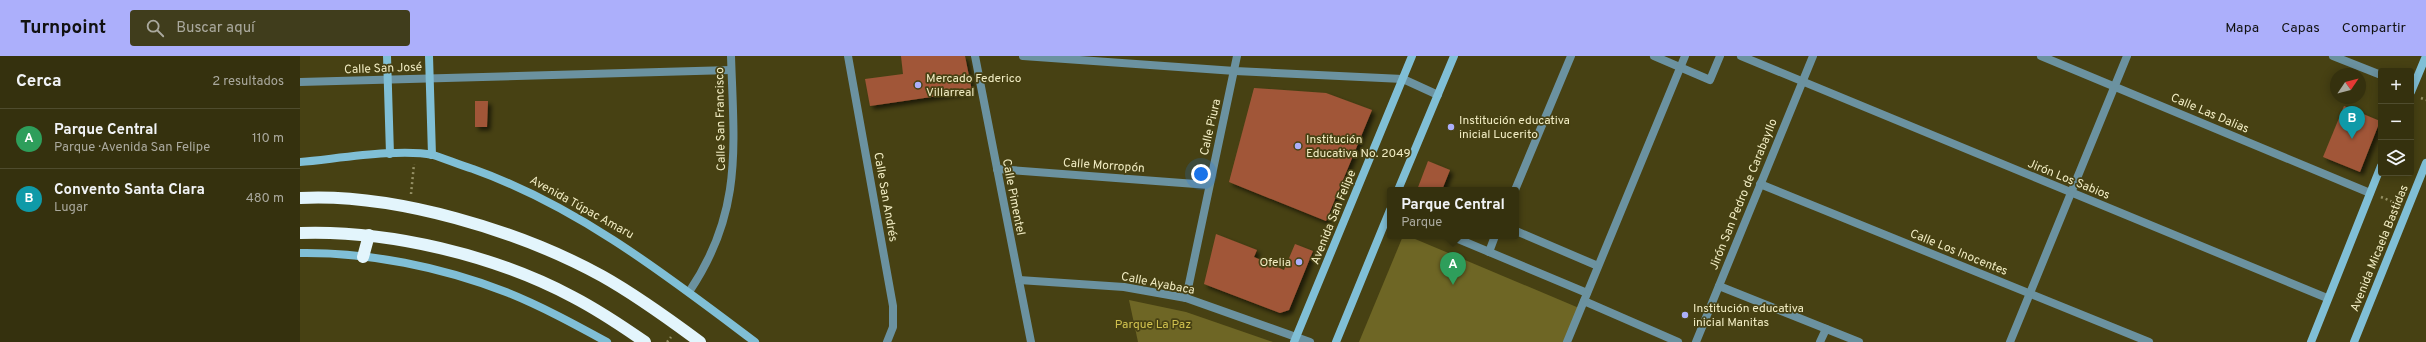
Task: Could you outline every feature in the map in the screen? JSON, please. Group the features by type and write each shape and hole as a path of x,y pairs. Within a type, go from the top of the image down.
{"highway":[{"path":"300,198 346,200 410,209 464,222 520,240 602,276 700,342"},
{"path":"300,233 369,235 448,250 496,265 572,296 645,342"},
{"path":"363,257 369,235"}],"street":[{"path":"387,56 390,154"},
{"path":"429,56 432,155"},
{"name":"Calle San Francisco","path":"689,292 707,265 720,235 728,207 734,170 731,56"},
{"name":"Calle San Andrés","path":"848,56 893,306 893,327 887,342"},
{"name":"Calle Pimentel","path":"975,56 1031,342"},
{"path":"1023,56 1235,71 1403,79 1438,94"},
{"name":"Calle Piura","path":"1186,298 1237,56"},
{"name":"Avenida San Felipe","path":"1295,339 1412,56"},
{"path":"1399,187 1454,56"},
{"path":"1515,187 1571,56"},
{"path":"1654,56 1710,80 1720,56"},
{"path":"1567,342 1685,56"},
{"name":"Jirón Los Sabios","path":"1741,56 2327,298"},
{"name":"Jirón San Pedro de Carabayllo","path":"1696,342 1813,56"},
{"name":"Calle Las Dalias","path":"2041,56 2370,192"},
{"path":"2010,342 2127,56"},
{"path":"2333,56 2378,74"},
{"path":"2414,84 2426,56"},
{"name":"Calle San José","path":"300,82 732,70"},
{"name":"Avenida Túpac Amaru","path":"300,162 390,154 432,155 492,176 535,195 619,242 755,342"},
{"name":"Avenida Micaela Bastidas","path":"2354,342 2426,163"},
{"name":"Calle Morropón","path":"997,169 1209,186"},
{"path":"2311,342 2327,298 2378,173"},
{"name":"Calle Los Inocentes","path":"1760,184 2149,342"},
{"path":"1336,342 1387,218"},
{"path":"1519,232 1598,266"},
{"path":"1458,239 1588,293"},
{"path":"1488,252 1494,239"},
{"path":"300,253 363,257 409,265 505,292 607,342"},
{"name":"Calle Ayabaca","path":"1019,280 1124,287 1186,298 1295,339 1310,342"},
{"path":"1719,286 1860,342"},
{"path":"1584,301 1678,342"},
{"path":"1820,342 1826,329"}],"path":[{"path":"410,209 414,154"},
{"path":"2370,192 2408,208"}],"green space":[{"path":"1402,239 1415,239 1579,308 1565,342 1359,342"},
{"name":"Parque La Paz","path":"1129,300 1186,312 1273,342 1138,342"}],"building":[{"name":"Mercado Federico Villarreal","path":"901,56 965,56 972,91 870,106 865,79 903,74"},
{"name":"Institución Educativa No. 2049","path":"1254,88 1326,93 1372,110 1326,221 1229,182"},
{"path":"475,101 488,101 487,127 475,127"},
{"path":"2344,106 2378,120 2378,126 2360,172 2323,157"},
{"path":"1428,161 1450,170 1443,187 1418,187"},
{"path":"1216,234 1257,250 1254,257 1284,270 1295,244 1313,251 1289,310 1280,313 1204,284"}],"place":[{"name":"Mercado Federico Villarreal","path":"918,85"},
{"name":"Institución educativa inicial Lucerito","path":"1451,127"},
{"name":"Convento Santa Clara","path":"2352,139"},
{"name":"Institución Educativa No. 2049","path":"1298,146"},
{"name":"Ofelia","path":"1299,262"},
{"name":"Parque Central","path":"1453,285"},
{"name":"Institución educativa inicial Manitas","path":"1685,315"}]}
